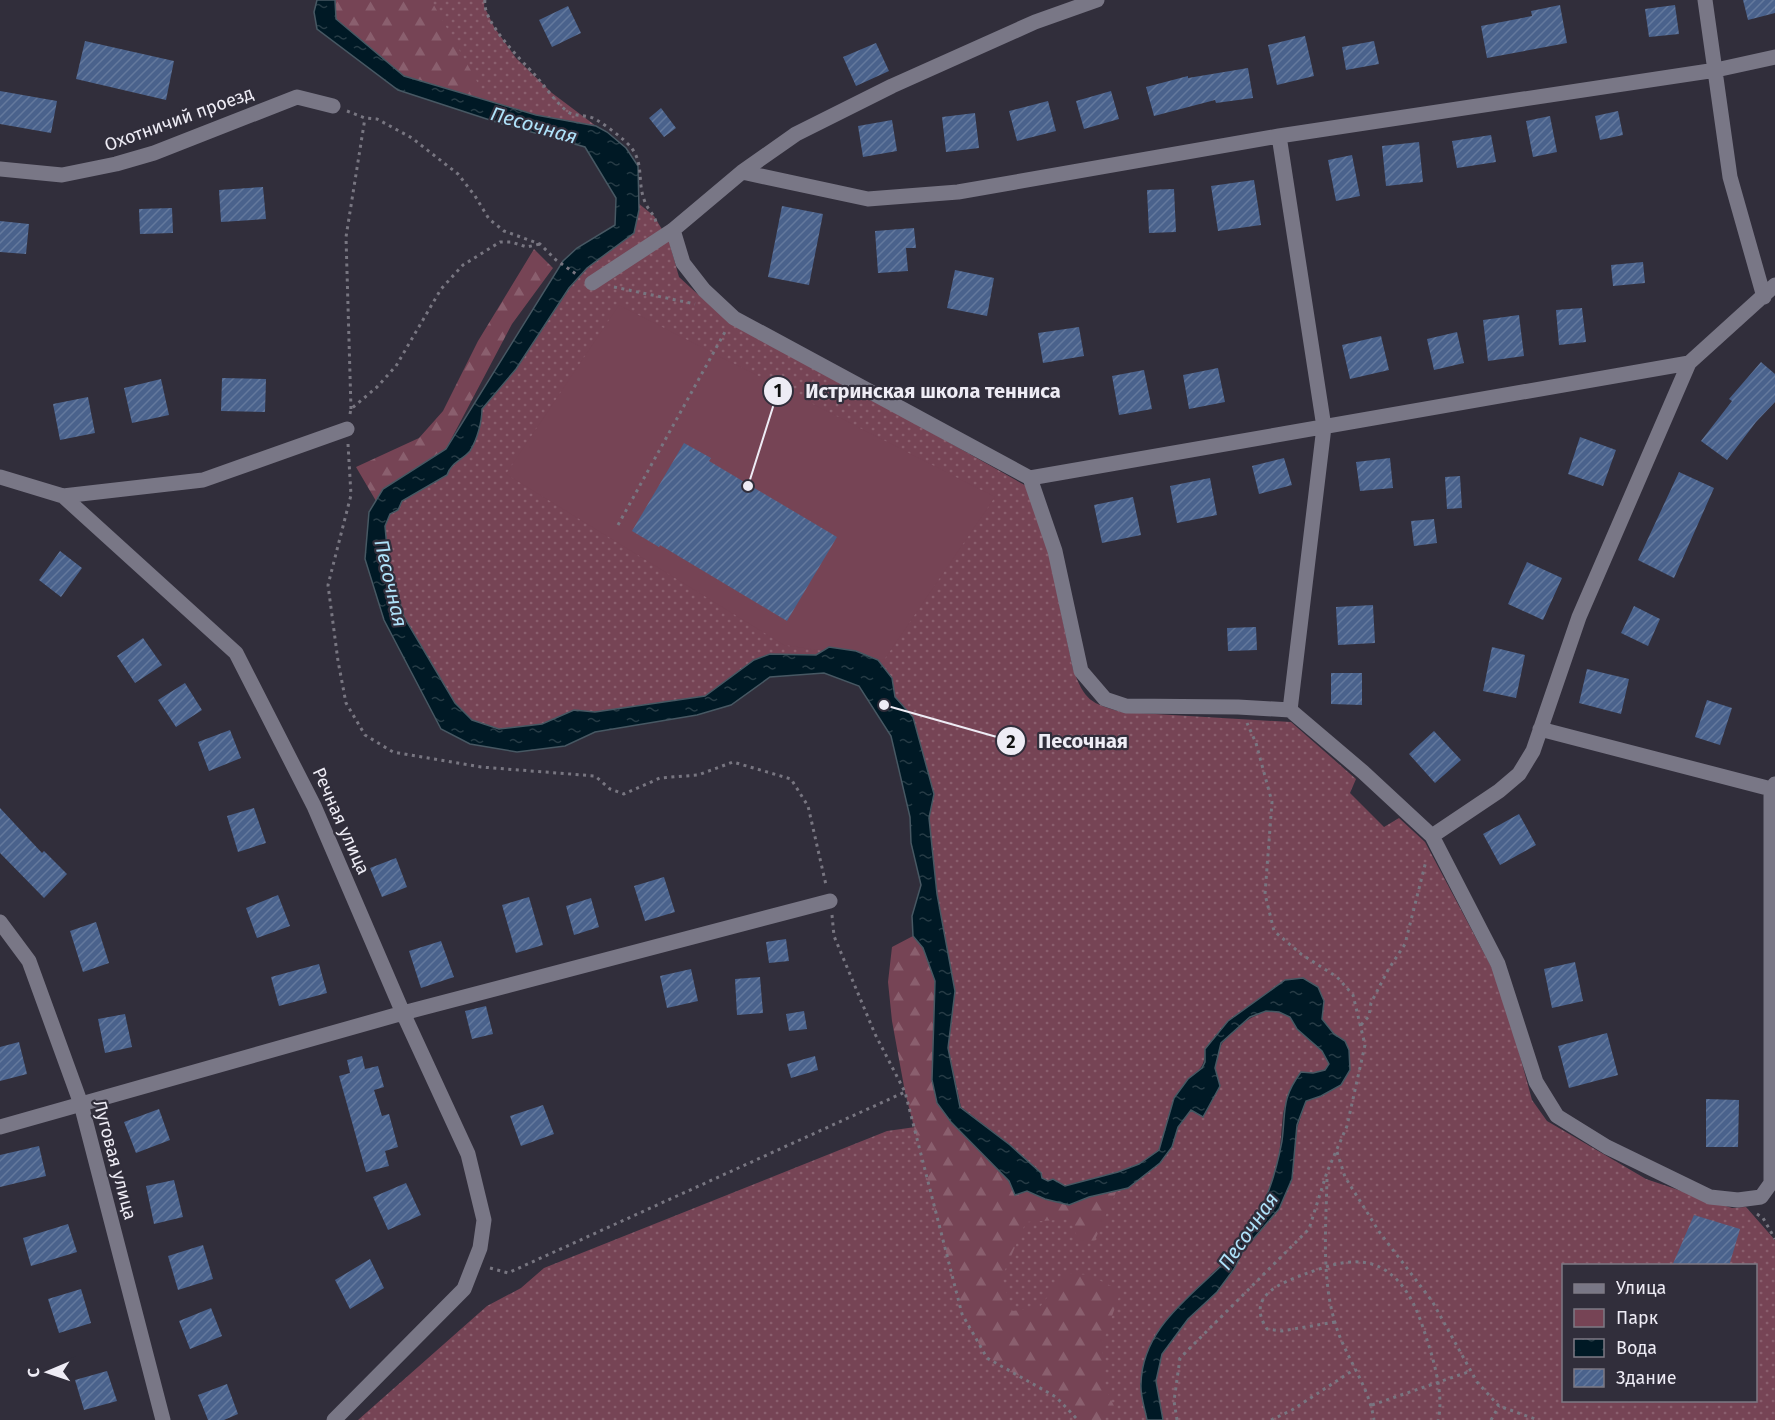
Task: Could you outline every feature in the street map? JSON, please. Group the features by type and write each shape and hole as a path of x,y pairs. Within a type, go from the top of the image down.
{"street":[{"path":"588,281 652,245 742,172 796,134 892,86 1035,22 1097,0"},
{"path":"1706,0 1730,177 1764,297"},
{"path":"742,172 868,199 958,192 1279,136 1716,70 1775,57"},
{"name":"Охотничий проезд","path":"0,169 62,175 116,164 154,153 297,96 333,106"},
{"path":"1279,136 1324,428 1290,710"},
{"path":"673,230 683,263 704,290 734,318 1030,478 1689,363"},
{"path":"1432,836 1519,774 1533,751 1578,617 1689,363 1775,285"},
{"path":"63,496 203,480 347,429"},
{"name":"Речная улица","path":"0,477 63,496 237,653 314,806 403,1013 468,1154 484,1220 480,1248 465,1289 334,1420"},
{"path":"1030,478 1055,551 1081,671 1105,699 1126,706 1290,710 1363,772 1432,836 1498,964 1536,1082 1557,1116 1607,1147 1710,1197 1738,1200 1761,1197 1771,1183 1774,788 1540,729"},
{"path":"0,1127 403,1013 830,901"},
{"name":"Луговая улица","path":"0,922 29,961 81,1104 163,1420"}],"path":[{"path":"485,0 484,6 494,27 516,56 536,75 553,99 570,114 592,117 627,142 638,156 645,202 654,216 658,230 652,245"},
{"path":"333,106 365,118 377,119 412,138 458,174 489,219 504,231 540,244 556,260 588,281 705,308"},
{"path":"365,118 346,237 351,408 347,429 351,495 328,585 346,703 365,735 393,752 482,767 595,776 610,789 624,794 660,778 698,775 733,762 791,778 808,806 830,901 834,936 875,1034 905,1092 962,1314 987,1358 1056,1397 1078,1420"},
{"path":"351,408 377,387 396,366 441,289 463,265 500,242 511,242 527,247 540,244"},
{"path":"618,525 734,318"},
{"path":"1177,1420 1174,1401 1180,1358 1309,1229 1328,1172 1347,1126 1365,1045 1353,995 1337,977 1301,954 1274,931 1265,894 1272,802 1256,743 1238,707"},
{"path":"1360,1026 1369,1017 1371,1003 1388,970 1406,944 1432,836"},
{"path":"474,1264 508,1273 905,1092"},
{"path":"1337,1150 1345,1177 1380,1233 1432,1301 1477,1382 1499,1406 1538,1420"},
{"path":"1328,1172 1327,1266 1335,1322 1372,1405 1374,1420"},
{"path":"1738,1200 1763,1218 1775,1239"},
{"path":"1335,1322 1282,1331 1267,1329 1260,1320 1260,1305 1270,1290 1327,1266 1359,1262 1384,1269 1403,1288 1419,1314 1438,1382 1438,1420"},
{"path":"1271,1420 1292,1410 1355,1369"},
{"path":"1372,1405 1471,1371"},
{"path":"1491,1420 1499,1406"}],"green space":[{"path":"335,0 485,0 484,6 494,27 516,58 552,93 596,126 536,115 404,76"},
{"path":"335,0 431,0 488,101 404,76 336,19"},
{"path":"638,203 654,216 669,241 679,277 702,298 737,323 1028,487 1037,497 1073,669 1081,688 1090,699 1122,712 1291,722 1356,779 1350,793 1384,827 1399,818 1425,842 1493,970 1510,1019 1532,1100 1547,1121 1646,1179 1732,1208 1746,1207 1775,1240 1775,1420 1163,1420 1156,1381 1162,1354 1188,1319 1217,1292 1234,1269 1243,1251 1259,1233 1292,1179 1297,1128 1306,1101 1321,1096 1345,1042 1334,1034 1285,980 1205,1049 1203,1063 1187,1082 1169,1120 1160,1147 1152,1156 1116,1173 1065,1186 1053,1179 1048,1181 1042,1178 1041,1173 1010,1145 961,1107 948,1048 955,991 937,894 929,818 934,794 913,717 894,697 892,678 816,655 770,654 754,660 705,696 594,712 574,710 542,724 499,729 472,720 455,703 404,617 388,558 385,526 390,513 401,501 446,475 451,467 469,451 479,431 482,409 516,369 569,289 587,268 634,233 639,210"},
{"path":"534,249 553,268 512,324 446,449 383,489 376,501 356,467 419,438 443,411 478,341"},
{"path":"619,305 995,497 884,660 784,645 506,474"},
{"path":"913,936 923,948 935,981 932,1080 937,1103 951,1122 1009,1181 1015,1194 1027,1191 1045,1199 1069,1205 1089,1197 1116,1192 1094,1242 1078,1241 1072,1219 1026,1222 1002,1277 1012,1311 1039,1308 1066,1273 1089,1275 1121,1291 1102,1344 1105,1387 1114,1406 1102,1420 1078,1420 1056,1397 987,1358 962,1314 905,1092 892,1021 888,982 892,947"},
{"path":"1266,1011 1279,1012 1290,1017 1297,1029 1322,1051 1329,1064 1325,1070 1313,1073 1301,1072 1284,1109 1277,1165 1260,1209 1242,1239 1211,1274 1140,1384 1147,1420 358,1420 487,1306 521,1288 544,1268 887,1131 951,1122 1069,1205 1172,1147 1178,1127 1192,1109 1199,1114 1220,1086 1215,1067 1216,1057 1225,1039 1240,1025"}],"water":[{"path":"317,0 335,0 336,19 404,76 536,115 596,126 626,148 638,166 639,210 634,233 587,268 569,288 516,369 482,409 479,431 470,451 454,465 447,475 402,501 398,510 390,514 385,526 388,558 404,617 455,703 472,720 499,729 542,724 574,710 595,712 705,696 754,660 770,654 816,655 829,647 856,651 878,660 892,678 895,697 913,717 934,794 929,818 937,894 955,991 948,1048 960,1107 1010,1145 1041,1173 1042,1178 1048,1181 1053,1179 1065,1186 1118,1172 1139,1164 1159,1150 1174,1098 1188,1079 1202,1068 1205,1062 1205,1049 1228,1021 1285,980 1303,978 1318,987 1324,1001 1322,1019 1334,1034 1345,1041 1349,1050 1350,1070 1341,1085 1306,1101 1297,1125 1292,1179 1279,1209 1243,1251 1234,1269 1217,1292 1188,1319 1162,1354 1156,1381 1163,1420 1147,1420 1142,1397 1143,1364 1149,1347 1170,1316 1224,1263 1257,1215 1277,1164 1282,1141 1285,1105 1290,1090 1301,1072 1313,1073 1325,1070 1329,1064 1322,1051 1297,1029 1290,1017 1279,1012 1266,1011 1250,1017 1221,1043 1215,1068 1220,1086 1203,1117 1191,1110 1178,1127 1172,1147 1160,1163 1128,1188 1089,1197 1069,1205 1045,1199 1027,1191 1015,1195 1009,1181 951,1122 937,1103 932,1080 935,981 923,948 913,936 912,916 921,885 911,843 910,817 891,736 859,686 824,673 770,677 731,705 697,715 595,732 565,746 517,752 470,744 441,729 384,620 365,559 369,512 383,489 446,449 563,261 577,248 615,225 616,198 585,147 499,123 398,90 317,29 314,12"}],"building":[{"path":"1743,0 1775,0 1775,13 1748,20"},
{"path":"1560,5 1567,43 1487,58 1481,26 1532,16 1531,11"},
{"path":"1675,5 1679,34 1649,37 1645,9"},
{"path":"568,6 581,33 552,47 539,20"},
{"path":"1305,36 1314,76 1277,85 1268,45"},
{"path":"85,41 174,61 166,100 76,79"},
{"path":"1374,41 1379,64 1346,70 1342,47"},
{"path":"876,43 889,71 856,86 843,57"},
{"path":"1248,68 1253,98 1216,103 1215,100 1154,116 1146,87 1188,76 1188,78"},
{"path":"0,91 57,101 51,133 0,124"},
{"path":"1111,91 1119,119 1084,129 1076,101"},
{"path":"1048,101 1056,131 1017,141 1009,111"},
{"path":"661,108 676,128 664,137 649,118"},
{"path":"1618,111 1623,135 1600,140 1595,116"},
{"path":"975,113 979,148 946,152 942,117"},
{"path":"1550,116 1557,152 1533,157 1526,121"},
{"path":"892,120 897,151 863,157 858,126"},
{"path":"1491,135 1496,162 1457,168 1452,141"},
{"path":"1419,142 1423,182 1386,186 1382,146"},
{"path":"1352,155 1360,196 1336,201 1328,160"},
{"path":"1254,180 1261,225 1218,231 1211,186"},
{"path":"263,187 266,219 221,222 219,190"},
{"path":"1174,189 1176,232 1149,233 1147,190"},
{"path":"782,206 823,214 809,285 768,277"},
{"path":"172,208 173,233 140,234 139,209"},
{"path":"0,221 29,224 26,254 0,252"},
{"path":"914,228 916,248 906,248 908,271 878,273 875,231"},
{"path":"1643,262 1645,283 1613,286 1611,265"},
{"path":"955,270 994,278 987,316 947,308"},
{"path":"1582,308 1586,342 1559,345 1556,310"},
{"path":"1519,315 1524,356 1488,361 1483,320"},
{"path":"1079,327 1084,356 1043,363 1038,333"},
{"path":"1457,332 1464,363 1434,370 1427,339"},
{"path":"1381,336 1389,370 1350,379 1342,345"},
{"path":"1761,362 1775,374 1775,402 1756,422 1727,460 1701,441 1732,401 1729,399"},
{"path":"1218,368 1225,402 1189,409 1183,375"},
{"path":"1144,370 1152,409 1119,415 1112,376"},
{"path":"222,378 266,379 265,412 221,411"},
{"path":"161,379 169,415 132,423 124,388"},
{"path":"88,397 95,433 60,440 53,404"},
{"path":"1580,437 1616,450 1603,486 1568,474"},
{"path":"684,443 711,458 709,461 837,537 787,621 660,545 659,547 632,531"},
{"path":"1284,458 1292,485 1259,494 1252,466"},
{"path":"1390,458 1393,488 1360,491 1356,462"},
{"path":"1679,472 1714,488 1674,578 1638,560"},
{"path":"1460,476 1462,508 1447,509 1445,477"},
{"path":"1210,478 1217,515 1177,523 1170,486"},
{"path":"1133,497 1141,535 1102,543 1094,505"},
{"path":"1434,519 1437,543 1414,546 1411,521"},
{"path":"60,551 82,568 61,597 39,580"},
{"path":"1527,562 1562,578 1543,620 1508,604"},
{"path":"1373,605 1375,643 1338,645 1336,607"},
{"path":"1634,606 1660,619 1648,646 1621,633"},
{"path":"1256,627 1257,650 1228,651 1227,628"},
{"path":"143,638 162,665 135,683 117,656"},
{"path":"1492,647 1525,655 1516,698 1483,691"},
{"path":"1587,669 1629,679 1621,714 1579,703"},
{"path":"1331,673 1362,673 1362,705 1331,704"},
{"path":"185,683 202,710 176,727 158,700"},
{"path":"1707,700 1732,708 1720,745 1695,737"},
{"path":"230,730 241,758 209,771 198,742"},
{"path":"1434,731 1461,760 1435,783 1409,754"},
{"path":"0,808 42,853 44,851 67,874 44,898 0,853"},
{"path":"254,808 266,843 238,852 227,816"},
{"path":"1519,814 1536,845 1500,865 1483,834"},
{"path":"396,858 407,887 382,897 370,868"},
{"path":"664,877 675,912 645,921 634,886"},
{"path":"278,895 290,926 257,938 246,908"},
{"path":"529,897 543,945 516,953 502,905"},
{"path":"591,898 599,927 574,935 566,906"},
{"path":"96,922 109,963 83,972 70,931"},
{"path":"786,939 789,961 769,963 766,942"},
{"path":"441,941 454,977 421,988 409,951"},
{"path":"1575,962 1583,1001 1552,1008 1544,969"},
{"path":"319,964 327,993 279,1006 271,977"},
{"path":"691,969 698,1001 667,1008 660,976"},
{"path":"760,977 763,1013 737,1015 735,979"},
{"path":"486,1006 493,1034 472,1039 465,1011"},
{"path":"804,1011 807,1029 789,1031 786,1014"},
{"path":"125,1014 132,1047 105,1053 98,1019"},
{"path":"1607,1033 1618,1075 1569,1088 1558,1046"},
{"path":"19,1042 27,1074 0,1081 0,1047"},
{"path":"362,1056 365,1069 378,1066 384,1087 374,1090 382,1116 389,1114 398,1147 385,1151 389,1166 366,1172 339,1076 350,1073 347,1060"},
{"path":"815,1056 818,1070 791,1078 787,1064"},
{"path":"1706,1099 1739,1100 1738,1147 1706,1147"},
{"path":"543,1105 554,1134 521,1146 510,1116"},
{"path":"159,1109 170,1140 136,1153 124,1122"},
{"path":"39,1146 46,1176 0,1187 0,1155"},
{"path":"174,1180 183,1217 154,1224 146,1186"},
{"path":"406,1183 421,1215 388,1230 373,1197"},
{"path":"1694,1215 1740,1229 1730,1264 1673,1264"},
{"path":"68,1224 77,1252 31,1266 23,1238"},
{"path":"203,1245 213,1279 178,1290 168,1256"},
{"path":"370,1259 384,1288 350,1309 335,1280"},
{"path":"81,1289 91,1323 59,1333 48,1299"},
{"path":"211,1308 222,1336 190,1349 179,1321"},
{"path":"107,1371 117,1401 84,1410 75,1380"},
{"path":"227,1384 238,1414 224,1420 208,1420 198,1395"}],"place":[{"name":"Истринская школа тенниса","path":"748,486"},
{"name":"Песочная","path":"884,705"}]}
